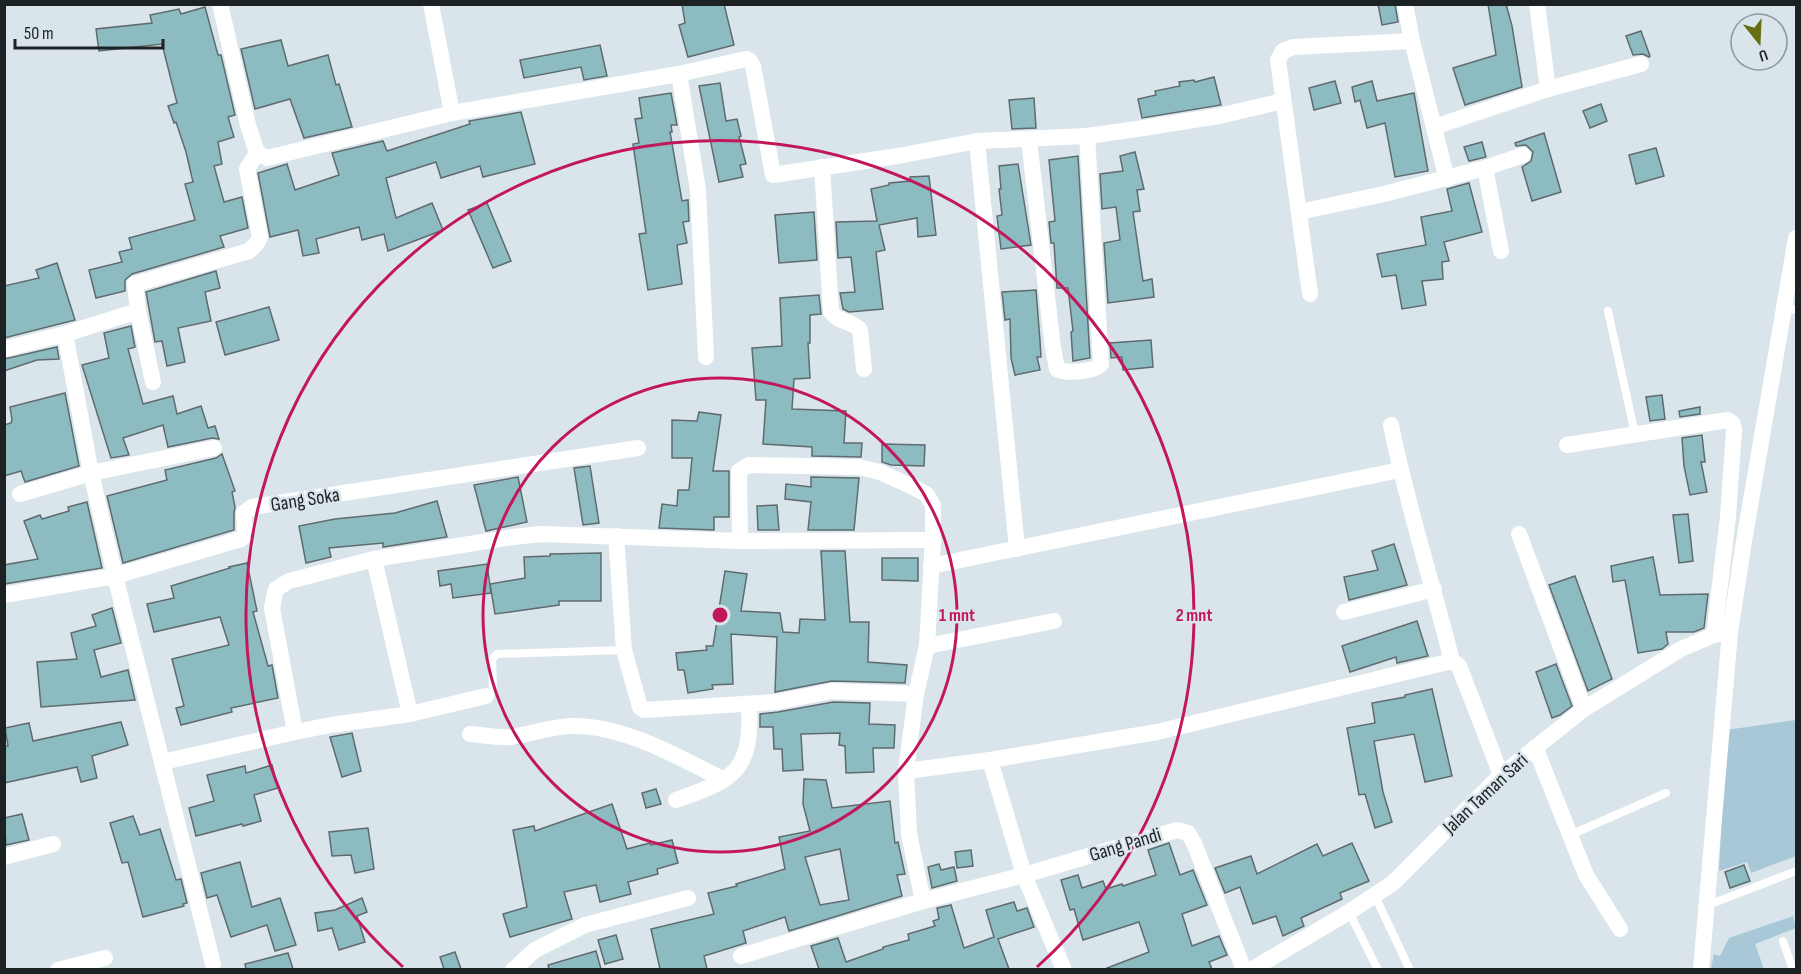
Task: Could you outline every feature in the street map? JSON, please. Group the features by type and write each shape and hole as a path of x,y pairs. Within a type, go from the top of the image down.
{"street":[{"path":"220,4 248,125 257,153 263,158 275,157 452,113 679,74 743,59 749,60 753,66 773,175 898,156 977,141 1087,136 1208,118 1284,101"},
{"path":"431,4 452,113"},
{"path":"1406,4 1412,41 1447,179"},
{"path":"1537,4 1548,89"},
{"path":"1310,294 1278,60 1283,51 1293,47 1412,41"},
{"path":"1434,127 1548,89 1641,64"},
{"path":"679,74 698,190 706,357"},
{"path":"1029,140 1053,348 1057,369 1062,372 1094,369 1101,364 1087,136"},
{"path":"977,141 1017,549"},
{"path":"153,382 134,287 138,281 249,251 257,243 260,237 247,169 257,153"},
{"path":"1299,212 1447,179 1523,155"},
{"path":"822,167 831,312 835,318 855,325 860,330 864,369"},
{"path":"1485,168 1501,251"},
{"path":"1722,634 1790,309 1797,238"},
{"path":"4,349 65,334 138,311"},
{"path":"65,334 91,473 115,576 213,964"},
{"path":"1567,445 1728,420 1733,424 1701,969"},
{"path":"1391,425 1413,524 1434,589 1452,661 1459,666 1501,775"},
{"path":"20,495 91,473 214,448"},
{"name":"Gang Soka","path":"4,595 115,576 243,538 245,534 244,513 252,507 638,448"},
{"path":"740,541 739,471 753,464 858,467 873,470 926,494 932,502 933,540 927,646 916,694 906,771 909,834 923,901"},
{"path":"932,566 1400,470"},
{"path":"296,732 272,608 276,589 288,581 375,559 541,534 740,541 933,540"},
{"path":"1519,534 1584,709"},
{"path":"616,536 624,650 640,706 644,710 776,702 832,691 916,694"},
{"path":"375,559 410,714"},
{"path":"1344,612 1434,589"},
{"path":"927,646 1054,621"},
{"name":"Jalan Taman Sari","path":"1251,969 1375,896 1402,874 1501,775 1584,709 1673,654 1722,634"},
{"path":"906,771 990,760 1157,732 1452,661"},
{"path":"163,762 296,732 410,714 486,696"},
{"path":"676,800 724,780 738,770 745,758 750,732 749,704"},
{"path":"470,735 512,736 543,729 572,726 615,731 680,758 724,780"},
{"path":"1535,747 1586,875 1620,929"},
{"path":"990,760 1024,875 1064,969"},
{"name":"Gang Pandi","path":"1024,875 1171,830 1188,833 1244,969"},
{"path":"4,857 53,844"},
{"path":"741,956 923,901 1024,875"},
{"path":"513,969 535,950 585,925 688,898"},
{"path":"58,969 105,957"}],"lane":[{"path":"1608,311 1635,434"},
{"path":"486,696 493,691 492,658 497,654 624,650"},
{"path":"1570,835 1666,793"},
{"path":"1706,906 1797,871"},
{"path":"1375,896 1410,969"},
{"path":"1349,912 1378,969"},
{"path":"1783,941 1793,969"}],"shaded area":[{"path":"1796,720 1796,856 1751,873 1747,862 1719,871 1726,730"},
{"path":"1793,916 1796,928 1755,944 1764,969 1711,969 1714,954 1720,956 1729,938"}],"building":[{"path":"682,4 724,4 734,45 688,57 679,25 685,23"},
{"path":"1378,4 1395,4 1398,22 1382,25"},
{"path":"1488,4 1506,4 1522,87 1465,105 1453,68 1496,55"},
{"path":"205,7 218,55 221,55 235,115 228,117 234,137 218,142 222,164 214,166 224,202 242,197 248,228 220,236 224,247 132,274 125,280 125,291 96,298 89,270 122,262 119,252 132,249 129,238 195,220 185,184 193,182 186,152 168,106 177,103 162,44 99,51 96,29 152,23 150,15 179,9 181,14"},
{"path":"1641,31 1649,57 1643,54 1633,55 1626,36"},
{"path":"281,40 288,66 328,55 336,85 339,84 352,127 304,138 290,99 255,109 241,49"},
{"path":"600,45 607,76 584,80 581,67 524,78 520,60"},
{"path":"1214,77 1221,105 1142,118 1138,99 1156,95 1155,91 1180,86 1179,82 1194,80 1195,82"},
{"path":"1335,81 1341,103 1314,110 1309,88"},
{"path":"1372,81 1377,101 1414,93 1428,171 1395,177 1385,123 1367,128 1360,100 1355,102 1352,87"},
{"path":"720,83 726,121 737,119 746,164 740,165 743,177 719,182 699,86"},
{"path":"671,93 677,125 671,125 672,132 670,132 682,201 688,200 689,221 683,222 687,243 677,245 682,284 648,290 639,234 646,233 633,144 639,143 635,119 642,118 639,98"},
{"path":"1034,98 1036,128 1012,129 1009,100"},
{"path":"1601,104 1607,121 1590,128 1583,111"},
{"path":"521,112 535,164 483,177 480,166 441,178 436,162 386,178 396,218 432,203 443,230 388,251 384,234 362,240 359,227 316,239 319,253 303,256 298,230 270,237 258,173 287,164 295,190 339,175 332,153 383,141 387,151 470,124 469,121"},
{"path":"1544,133 1561,192 1532,201 1522,167 1531,161 1533,152 1526,145 1516,146 1515,143"},
{"path":"1482,142 1486,157 1469,161 1464,147"},
{"path":"1656,148 1664,176 1636,184 1629,155"},
{"path":"1135,152 1144,189 1137,190 1140,211 1133,212 1143,281 1152,279 1154,297 1108,303 1104,243 1120,240 1116,207 1102,209 1100,174 1123,171 1120,156"},
{"path":"1078,156 1090,358 1073,361 1071,332 1073,331 1068,288 1057,288 1054,243 1051,243 1049,222 1055,221 1049,160"},
{"path":"1018,164 1031,245 1001,249 997,216 1002,215 999,166"},
{"path":"929,176 936,235 918,237 917,218 879,225 885,250 876,252 883,309 849,312 843,309 840,293 855,292 851,257 838,258 836,222 877,221 871,189 889,185 889,183 911,181 910,177"},
{"path":"1469,183 1482,232 1444,242 1449,261 1442,262 1443,279 1422,281 1426,305 1402,309 1396,275 1382,277 1377,254 1426,245 1421,217 1452,211 1447,189"},
{"path":"487,203 511,261 493,268 468,210"},
{"path":"814,212 817,260 779,263 775,215"},
{"path":"57,263 75,320 4,338 4,286 39,278 36,270"},
{"path":"216,271 220,288 205,292 211,321 178,328 185,362 167,366 162,341 155,342 146,292"},
{"path":"1036,290 1041,357 1037,357 1040,370 1015,375 1011,358 1010,319 1005,320 1002,292"},
{"path":"819,295 821,314 810,315 810,343 808,343 810,378 794,379 792,409 846,411 844,443 862,443 861,457 812,456 812,447 763,444 766,400 756,400 752,348 782,346 780,298"},
{"path":"269,307 279,340 225,355 216,322"},
{"path":"131,326 135,347 128,349 143,404 173,396 177,414 201,406 208,428 215,426 219,439 212,438 168,447 163,425 123,438 129,455 111,458 82,365 109,358 104,333"},
{"path":"1151,340 1153,367 1123,370 1122,357 1111,358 1110,343"},
{"path":"57,347 59,359 37,360 4,371 4,359"},
{"path":"65,393 79,466 25,482 21,471 4,476 4,425 11,423 12,420 10,407"},
{"path":"1662,395 1665,419 1650,421 1646,397"},
{"path":"1700,407 1700,414 1680,417 1679,411"},
{"path":"699,412 721,415 713,471 729,471 729,517 714,517 714,530 659,528 662,504 677,506 678,490 689,490 692,458 672,458 672,420 697,421"},
{"path":"1702,435 1705,462 1701,462 1707,492 1690,495 1684,466 1682,438"},
{"path":"882,444 925,445 924,466 891,465 882,462"},
{"path":"222,454 235,491 232,492 235,507 234,530 123,563 107,496 167,480 165,470 216,458"},
{"path":"590,466 599,523 583,525 574,468"},
{"path":"518,477 527,522 486,531 474,485"},
{"path":"811,477 859,478 854,530 808,530 811,502 785,499 786,484 811,487"},
{"path":"437,501 447,537 383,547 383,543 329,548 331,557 306,563 299,526 335,519 395,513"},
{"path":"87,502 102,568 4,584 4,565 38,559 24,521 40,515 42,519 69,511 68,507"},
{"path":"777,505 779,530 758,530 757,506"},
{"path":"1688,514 1693,561 1679,563 1673,515"},
{"path":"1394,544 1407,585 1349,600 1344,577 1378,570 1372,551"},
{"path":"821,551 845,551 850,622 869,622 868,662 907,665 905,683 832,681 775,692 777,637 731,634 733,684 712,685 713,689 688,693 684,670 678,670 676,653 707,650 706,646 713,646 725,571 747,574 741,611 780,613 783,632 799,633 800,619 825,620"},
{"path":"601,553 601,601 559,601 559,605 495,614 490,584 525,578 524,557"},
{"path":"1653,557 1660,595 1708,594 1704,628 1694,632 1666,632 1668,644 1662,649 1638,653 1625,580 1613,582 1611,566"},
{"path":"882,558 918,558 918,581 882,580"},
{"path":"247,563 257,611 253,612 268,666 272,665 278,698 231,708 232,712 181,725 176,708 184,706 172,659 229,645 220,617 154,632 147,604 174,598 171,586"},
{"path":"487,564 491,593 453,598 451,584 440,586 438,571"},
{"path":"1575,576 1612,679 1588,691 1549,585"},
{"path":"112,608 121,643 94,650 101,677 128,670 135,700 41,707 37,662 77,659 71,633 96,626 92,615"},
{"path":"1417,621 1428,656 1397,663 1396,657 1350,672 1342,646"},
{"path":"1556,664 1572,706 1552,718 1536,672"},
{"path":"1432,689 1452,776 1425,782 1414,734 1374,741 1383,792 1392,822 1375,828 1365,794 1359,795 1347,728 1375,723 1372,703"},
{"path":"833,702 870,703 869,724 895,725 894,748 873,748 874,772 846,773 845,746 839,745 840,733 801,734 803,770 783,771 782,749 774,749 773,727 760,727 760,714"},
{"path":"121,722 128,745 92,756 97,778 81,782 77,767 4,783 4,746 8,746 5,728 29,723 33,741"},
{"path":"352,733 361,771 342,777 330,737"},
{"path":"272,765 278,788 254,795 261,821 196,836 189,808 214,801 207,775 245,766 246,773"},
{"path":"804,779 826,780 832,808 890,801 895,843 898,842 905,874 897,875 902,896 789,931 785,917 743,931 746,943 704,956 707,969 660,969 651,929 714,914 708,893 737,886 736,884 785,869 779,837 810,831 803,804","holes":["840,849 849,900 820,905 805,857"]},
{"path":"656,789 661,804 646,808 642,793"},
{"path":"612,804 627,849 672,840 678,863 657,869 658,874 628,882 631,894 600,902 596,885 564,892 572,919 510,937 503,914 527,907 513,830 534,826 535,831"},
{"path":"22,814 29,840 6,845 4,818"},
{"path":"133,816 140,835 160,829 176,880 181,879 187,903 183,904 184,906 143,917 128,862 122,863 110,823"},
{"path":"368,828 374,869 355,873 351,855 332,856 329,832"},
{"path":"1169,843 1180,875 1193,870 1207,905 1182,914 1192,946 1219,936 1227,955 1209,962 1212,969 1107,969 1149,952 1139,922 1083,940 1074,909 1070,910 1061,880 1078,875 1082,888 1103,881 1106,889 1156,875 1148,850"},
{"path":"1352,843 1369,881 1340,893 1342,899 1301,918 1304,926 1283,936 1276,916 1253,924 1240,887 1225,893 1215,868 1251,856 1257,874 1317,844 1323,856"},
{"path":"971,850 973,866 957,868 955,852"},
{"path":"240,862 252,907 280,898 296,945 275,951 267,925 231,937 217,895 207,898 201,873"},
{"path":"939,864 941,870 954,867 957,881 932,888 928,867"},
{"path":"1744,865 1750,881 1730,888 1725,872"},
{"path":"362,898 367,912 357,916 365,942 339,950 332,928 318,931 315,913 335,910"},
{"path":"1014,902 1017,911 1027,908 1034,927 998,939 1009,969 819,969 811,946 838,938 846,962 883,949 883,947 909,940 908,934 935,926 933,921 939,919 937,908 951,905 964,948 994,937 986,910"},
{"path":"616,935 623,959 605,964 598,940"},
{"path":"596,951 601,969 549,969 548,965"},
{"path":"455,952 461,969 444,969 440,957"},
{"path":"288,953 293,969 246,969 245,964"}]}
